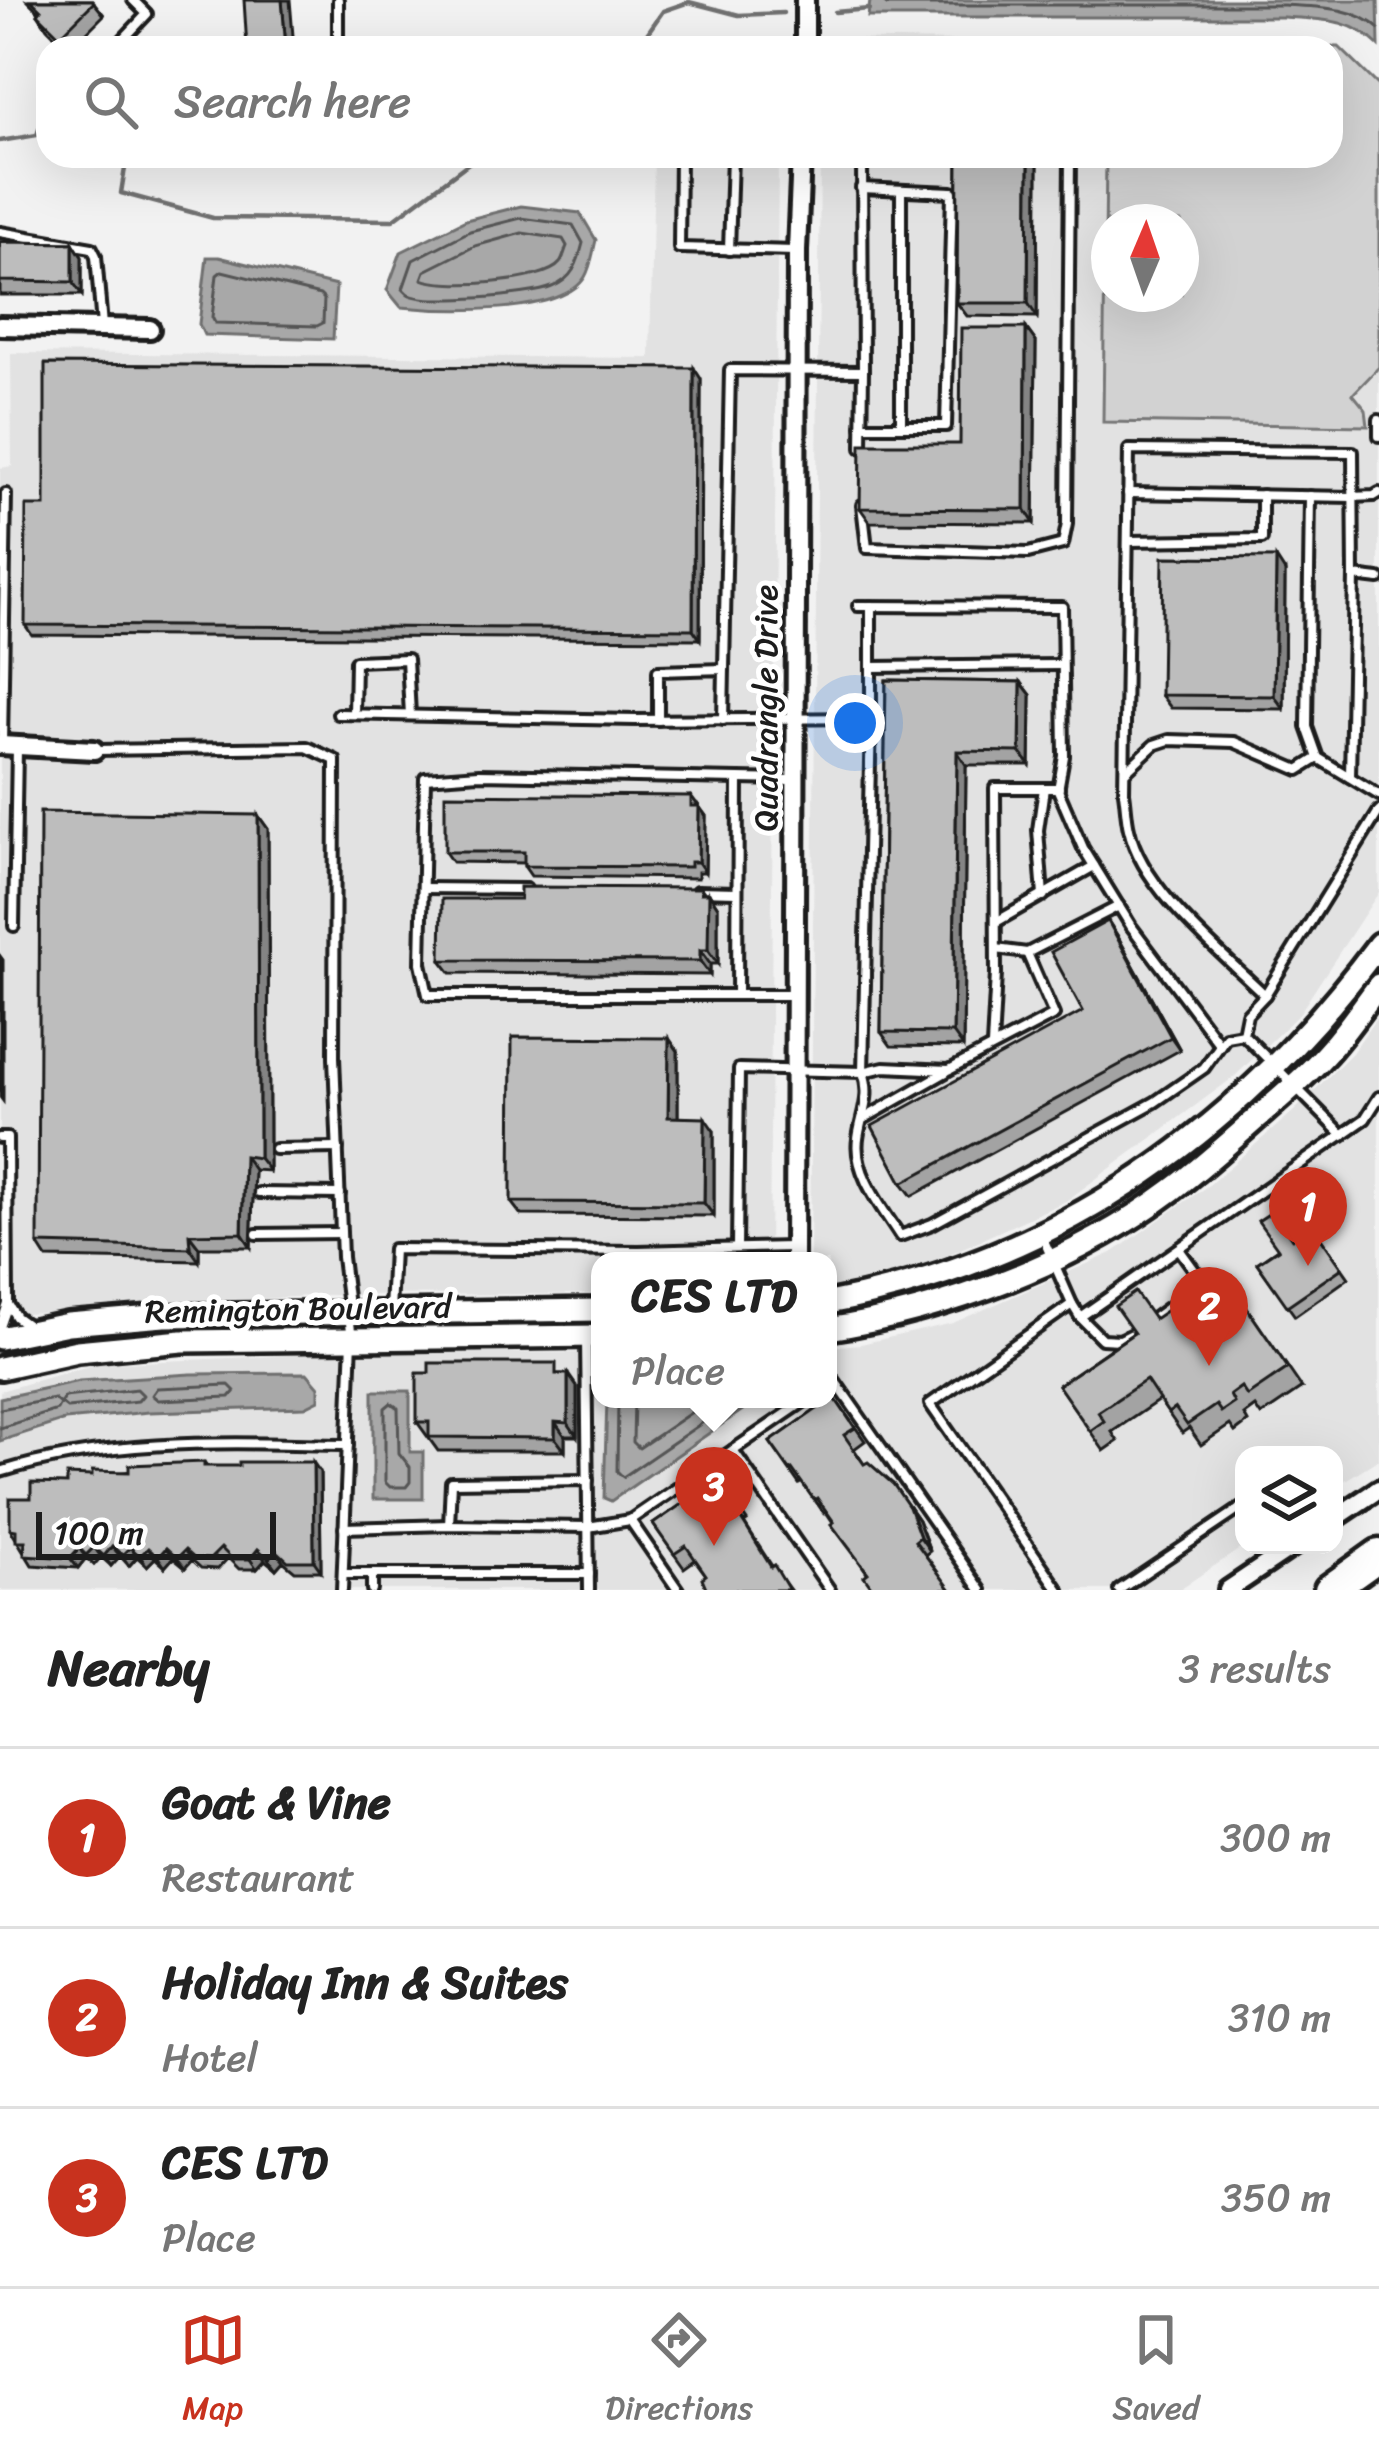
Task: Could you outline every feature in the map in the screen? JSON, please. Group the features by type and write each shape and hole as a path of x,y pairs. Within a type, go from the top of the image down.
{"highway":[{"path":"1330,1590 1379,1555"}],"street":[{"path":"805,36 806,0"},
{"name":"Quadrangle Drive","path":"794,1252 796,251 800,168"},
{"path":"0,326 150,329"},
{"path":"6,746 94,750"},
{"path":"837,1301 962,1267 1042,1235 1137,1180 1229,1111 1298,1045 1379,944"},
{"path":"837,1328 882,1321 944,1303 1105,1233 1169,1192 1294,1085 1326,1055 1379,985"},
{"name":"Remington Boulevard","path":"0,1338 68,1324 164,1316 591,1310"},
{"name":"Remington Boulevard","path":"0,1368 76,1351 182,1341 591,1336"},
{"path":"1343,1513 1379,1489"},
{"path":"1228,1590 1282,1554"}],"lane":[{"path":"126,36 147,14 133,0"},
{"path":"338,0 338,36"},
{"path":"680,168 679,248 796,251"},
{"path":"730,250 732,168"},
{"path":"862,168 862,452"},
{"path":"862,492 867,548 1028,553 1063,544 1067,524 1070,168"},
{"path":"861,188 952,192 946,426 862,426"},
{"path":"901,190 901,426"},
{"path":"0,232 92,248 102,328"},
{"path":"723,720 730,370 863,371"},
{"path":"1379,420 1379,436"},
{"path":"1264,994 1167,899 1145,869 1129,832 1125,772 1129,450 1353,452 1350,777"},
{"path":"1128,493 1352,497 1379,493"},
{"path":"6,494 6,746 14,926"},
{"path":"1128,541 1262,538 1262,495"},
{"path":"1310,496 1307,728 1318,758 1379,795"},
{"path":"1354,576 1379,579"},
{"path":"858,606 1061,608 1064,756 1059,788 1083,848 1119,906 1220,1045"},
{"path":"871,606 863,1072 868,1088 856,1143 862,1171 900,1236 932,1224 1155,1102 1204,1068 1226,1037 1243,1034"},
{"path":"354,714 356,661 407,659 410,715"},
{"path":"871,667 1062,665"},
{"path":"658,720 658,671 724,669"},
{"path":"338,714 871,718"},
{"path":"1125,772 1154,746 1169,740 1234,742 1299,770 1318,758"},
{"path":"94,750 307,747 335,760 334,1057 341,1233 352,1339 342,1590"},
{"path":"795,780 479,774 425,778 421,963 428,995 795,995"},
{"path":"736,995 738,779"},
{"path":"992,1047 995,788 1059,788"},
{"path":"1043,896 1038,830 1044,788"},
{"path":"1243,1034 1247,1015 1379,812"},
{"path":"995,923 1094,866"},
{"path":"423,887 535,889"},
{"path":"692,891 737,892"},
{"path":"995,949 1028,953 1119,906"},
{"path":"863,1118 1054,1015 1028,953"},
{"path":"1243,1034 1343,1135"},
{"path":"737,1248 740,1069 949,1070"},
{"path":"1080,1317 1365,1119 1379,1097"},
{"path":"0,1138 7,1138 8,1304 0,1327"},
{"path":"275,1149 338,1148"},
{"path":"259,1193 340,1194"},
{"path":"257,1234 341,1233"},
{"path":"1042,1235 1080,1317 1102,1339 1120,1340 1134,1333"},
{"path":"390,1312 393,1249 737,1248 775,1252"},
{"path":"1154,1318 1203,1282 1180,1249"},
{"path":"8,1304 16,1317 36,1331"},
{"path":"1059,1590 930,1404 1072,1304"},
{"path":"837,1384 981,1590"},
{"path":"589,1590 591,1394"},
{"path":"344,1528 588,1528 630,1520 793,1408"},
{"path":"0,1472 46,1458 140,1445 348,1445"},
{"path":"734,1450 830,1590"},
{"path":"449,1525 451,1482 588,1480"},
{"path":"1119,1590 1235,1512"},
{"path":"630,1520 678,1590"},
{"path":"343,1574 589,1574"},
{"path":"373,1574 373,1590"}],"shaded area":[{"path":"1343,51 1379,86 1379,367 1353,394 1366,410 1368,426 1103,422 1104,312 1199,312 1199,204 1105,204 1106,168 1343,168"},
{"path":"654,168 778,168 769,1252 591,1252 591,1294 324,1295 25,1314 0,1323 0,468 12,466 11,353 650,358"},
{"path":"820,168 1106,168 1106,204 1091,204 1091,312 1105,312 1104,422 1353,394 1379,367 1379,892 1299,1014 1234,1077 1066,1201 930,1263 837,1287 837,1252 810,1252"},
{"path":"1379,1014 1379,1459 1343,1481 1343,1446 1235,1446 1235,1552 1178,1590 0,1590 0,1391 96,1364 365,1352 591,1353 591,1408 837,1408 837,1346 953,1323 1112,1253 1210,1184 1352,1053"}],"water":[{"path":"1378,0 1379,46 1357,30 1323,20 868,17 870,1"},
{"path":"521,206 580,213 596,240 587,273 572,290 527,305 471,310 401,307 387,290 401,252 466,220"},
{"path":"207,257 336,286 333,339 204,335 199,324"},
{"path":"307,1373 319,1387 319,1400 305,1407 65,1420 0,1441 0,1398 79,1381"},
{"path":"373,1391 410,1391 410,1452 423,1452 423,1499 373,1499"},
{"path":"607,1408 746,1408 611,1501 604,1498"}],"building":[{"path":"31,0 92,0 94,2 60,36"},
{"path":"244,0 282,0 285,36 246,36"},
{"path":"958,168 1029,168 1028,303 957,303"},
{"path":"0,242 73,243 73,282 0,281"},
{"path":"961,328 1026,328 1025,509 860,508 861,444 960,444"},
{"path":"45,364 694,368 693,629 25,625 26,506 45,506"},
{"path":"1163,557 1276,558 1274,696 1161,695"},
{"path":"886,680 1021,682 1020,752 957,751 953,1033 881,1032"},
{"path":"445,794 691,796 691,806 699,806 698,862 690,862 690,867 524,866 524,852 445,852"},
{"path":"40,812 258,815 259,1158 244,1156 242,1233 189,1234 190,1248 38,1244"},
{"path":"520,887 701,888 701,893 709,893 708,950 700,950 700,961 441,960 442,899 520,899"},
{"path":"1108,921 1171,1037 902,1183 872,1126 1083,1011 1051,952"},
{"path":"512,1037 669,1038 668,1117 705,1118 704,1203 511,1202"},
{"path":"1273,1211 1292,1239 1312,1225 1342,1268 1287,1306 1257,1263 1278,1249 1258,1221"},
{"path":"1206,1284 1221,1307 1238,1295 1288,1368 1247,1396 1241,1387 1230,1395 1234,1403 1221,1412 1216,1405 1187,1425 1175,1408 1168,1413 1146,1380 1098,1412 1104,1421 1090,1431 1058,1385 1134,1333 1115,1306 1135,1292 1154,1319"},
{"path":"429,1363 556,1363 556,1374 568,1374 568,1423 555,1422 555,1438 429,1437 429,1422 417,1422 417,1373 429,1373"},
{"path":"837,1401 855,1428 844,1435 864,1464 868,1462 893,1484 909,1507 920,1537 915,1541 951,1590 874,1590 834,1522 770,1442 818,1408 837,1408"},
{"path":"204,1462 204,1466 239,1466 239,1462 313,1462 314,1561 288,1561 276,1550 269,1559 258,1549 250,1559 232,1559 221,1548 210,1559 194,1558 185,1550 177,1558 166,1548 158,1557 148,1548 140,1556 130,1547 122,1555 112,1546 104,1556 94,1547 86,1555 79,1548 70,1558 24,1555 25,1541 16,1541 16,1530 10,1529 10,1498 31,1498 31,1483 67,1484 67,1475 129,1472 129,1465"},
{"path":"718,1479 789,1590 707,1590 702,1578 706,1575 686,1546 674,1554 653,1524"}],"waterway":[{"path":"645,36 663,11 689,2 739,15 783,13"},
{"path":"835,12 869,9"},
{"path":"0,141 36,135"},
{"path":"125,168 121,193 213,218 393,220 462,168"}],"place":[{"name":"Goat & Vine","path":"1308,1266"},
{"name":"Holiday Inn & Suites","path":"1209,1366"},
{"name":"CES LTD","path":"714,1546"}]}
